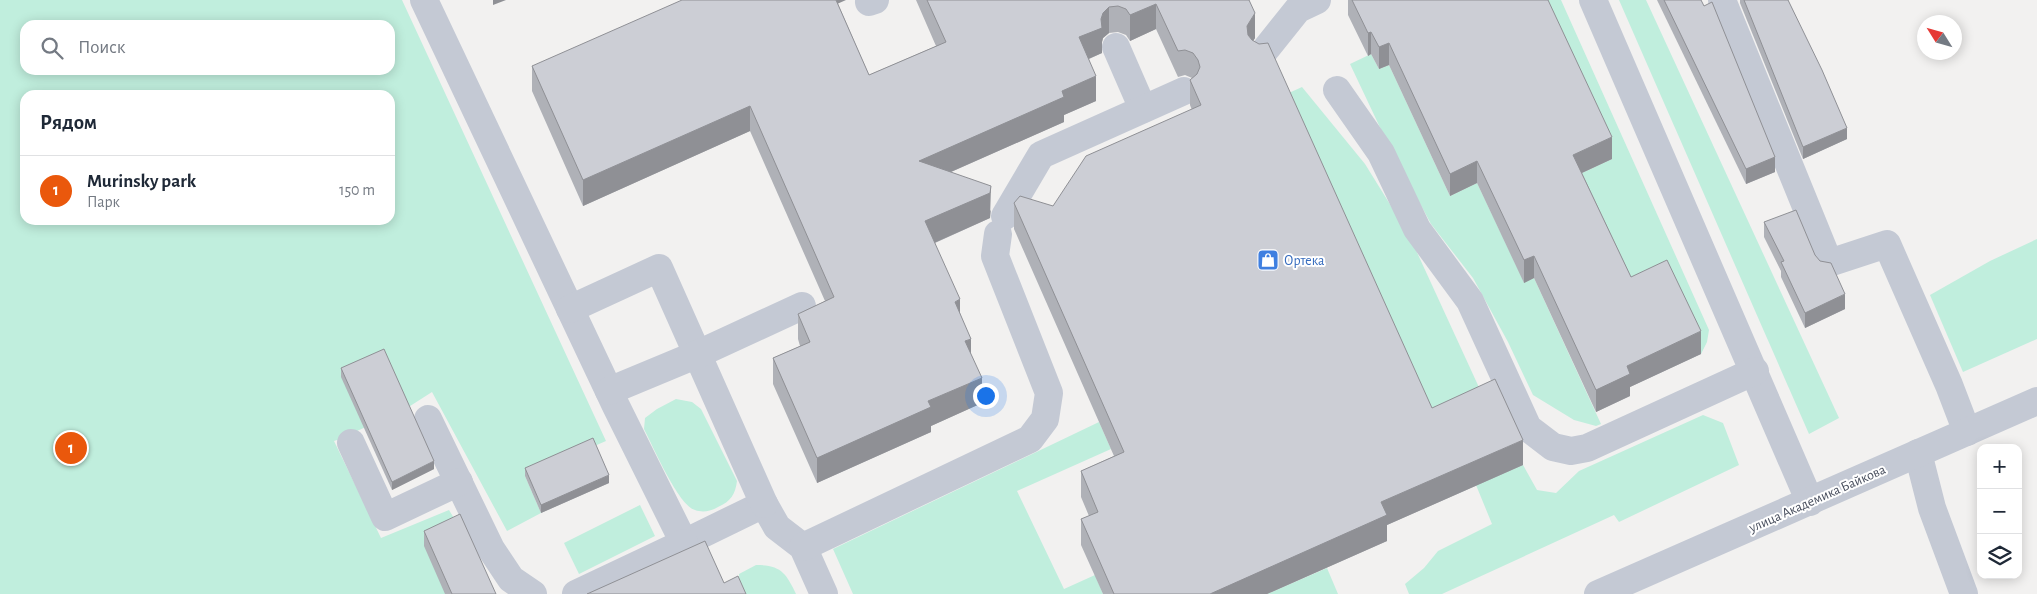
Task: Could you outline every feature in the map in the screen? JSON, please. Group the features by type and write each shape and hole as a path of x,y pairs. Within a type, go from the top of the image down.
{"street":[{"path":"424,0 609,391 684,543"},
{"path":"1262,54 1298,9 1317,0"},
{"path":"1593,0 1810,502"},
{"path":"1722,0 1829,263 1887,244 1949,385 1967,432"},
{"path":"1116,47 1143,109"},
{"path":"1337,90 1381,152 1417,229 1470,301 1528,428 1553,447 1571,452 1588,448 1755,371"},
{"path":"803,547 1030,439 1045,419 1049,394 994,256 1002,225 1041,155 1184,91"},
{"path":"570,309 659,268 764,504 777,526 803,547 824,594"},
{"path":"609,391 698,354 802,306"},
{"name":"улица Академика Байкова","path":"1598,594 2037,401"},
{"path":"428,419 491,548 511,579 533,594"},
{"path":"351,443 385,517 459,482"},
{"path":"1918,454 1957,591"},
{"path":"576,594 764,504"}],"green space":[{"path":"0,0 402,0 606,441 525,476 541,513 507,531 432,392 407,408 357,431 342,443 337,440 334,441 381,538 449,510 460,528 445,594 0,594"},
{"path":"1538,0 1561,0 1709,330 1707,342 1701,354 1667,282 1631,299 1573,177 1612,159"},
{"path":"1619,0 1646,0 1839,418 1809,434"},
{"path":"1371,54 1379,69 1389,65 1450,196 1477,183 1524,282 1534,278 1601,424 1596,426 1574,420 1533,395 1508,342 1473,278 1431,224 1385,138 1350,64"},
{"path":"1302,87 1365,164 1409,235 1488,407 1432,434 1280,97"},
{"path":"2037,239 2037,339 1963,372 1930,295 1990,261"},
{"path":"676,399 692,402 701,409 737,481 734,494 729,500 710,510 695,510 688,506 681,498 666,474 644,429 645,418"},
{"path":"1703,415 1723,423 1739,465 1619,522 1614,515 1442,594 1409,594 1405,584 1424,568 1438,551 1492,524 1476,485 1523,465 1537,490 1556,493 1579,471"},
{"path":"1099,422 1111,449 1017,491 1064,589 1095,575 1103,594 853,594 833,549"},
{"path":"640,505 655,536 579,574 564,543"},
{"path":"756,565 764,565 782,572 796,594 740,594 739,574"},
{"path":"1327,568 1338,594 1267,594"}],"building":[{"path":"682,0 836,0 869,75 946,42 927,0 1249,0 1255,13 1247,26 1248,35 1259,44 1268,43 1432,408 1495,379 1523,440 1381,502 1387,515 1210,594 1114,594 1081,519 1098,512 1081,471 1124,452 1014,203 1020,196 1053,206 1086,156 1201,105 1190,80 1197,74 1200,67 1198,60 1193,53 1185,50 1178,51 1156,4 1130,15 1126,9 1118,6 1109,7 1103,13 1101,19 1102,28 1079,37 1096,76 1062,91 1064,97 919,161 991,186 990,193 925,221 960,299 955,302 971,339 965,341 982,378 928,401 931,407 817,458 773,358 810,342 798,314 834,297 750,106 583,180 532,66"},
{"path":"1352,0 1548,0 1612,137 1573,155 1631,277 1667,260 1701,331 1627,366 1630,374 1596,390 1534,256 1524,260 1477,161 1450,174 1389,43 1379,47 1371,32 1368,33"},
{"path":"1664,0 1701,0 1704,6 1712,2 1775,157 1746,169"},
{"path":"1744,0 1788,0 1822,70 1847,128 1803,147"},
{"path":"1796,210 1815,255 1820,261 1831,263 1845,294 1805,313 1781,262 1784,261 1764,222"},
{"path":"384,349 434,461 392,482 341,368"},
{"path":"593,438 609,475 541,505 525,468"},
{"path":"460,514 496,594 452,594 424,531"},
{"path":"705,541 724,583 738,576 746,594 587,594"}],"place":[{"name":"Ортека","path":"1268,260"},
{"name":"Murinsky park","path":"71,448"}]}
